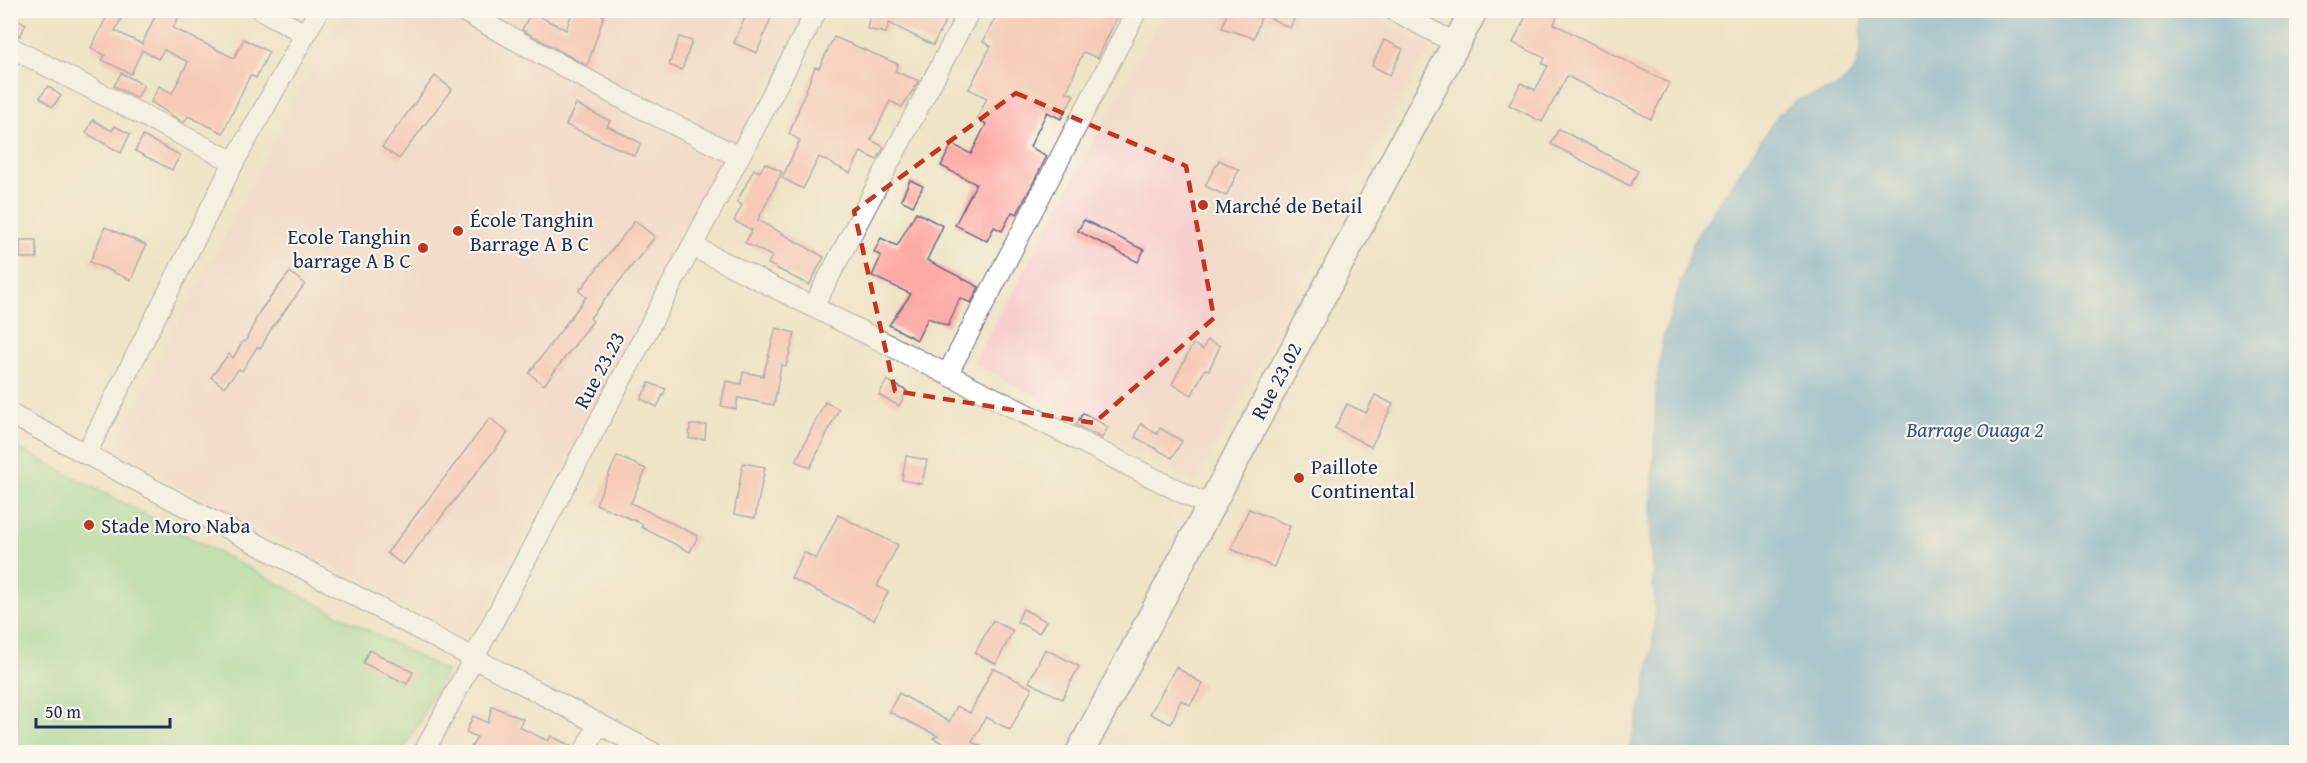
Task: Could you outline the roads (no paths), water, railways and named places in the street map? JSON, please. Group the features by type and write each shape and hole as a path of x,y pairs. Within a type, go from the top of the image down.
{"street":[{"path":"261,10 306,34"},
{"path":"86,454 234,162 319,10"},
{"path":"461,10 620,97 739,157"},
{"name":"Rue 23.23","path":"424,753 817,10"},
{"path":"813,307 970,10"},
{"path":"948,373 1137,10"},
{"path":"1393,10 1455,43"},
{"name":"Rue 23.02","path":"1080,753 1474,10"},
{"path":"10,47 234,162"},
{"path":"692,246 1209,506"},
{"path":"10,414 652,753"},
{"path":"584,753 598,725"}],"water":[{"name":"Barrage Ouaga 2","path":"1862,11 2296,11 2296,752 1628,752 1645,692 1653,643 1655,616 1651,537 1656,387 1663,339 1694,240 1778,115 1797,100 1840,86 1854,71 1861,52"}],"place":[{"name":"Marché de Betail","path":"1203,205"},
{"name":"École Tanghin Barrage A B C","path":"458,231"},
{"name":"Ecole Tanghin barrage A B C","path":"423,248"},
{"name":"Paillote Continental","path":"1299,478"},
{"name":"Stade Moro Naba","path":"89,525"}]}
